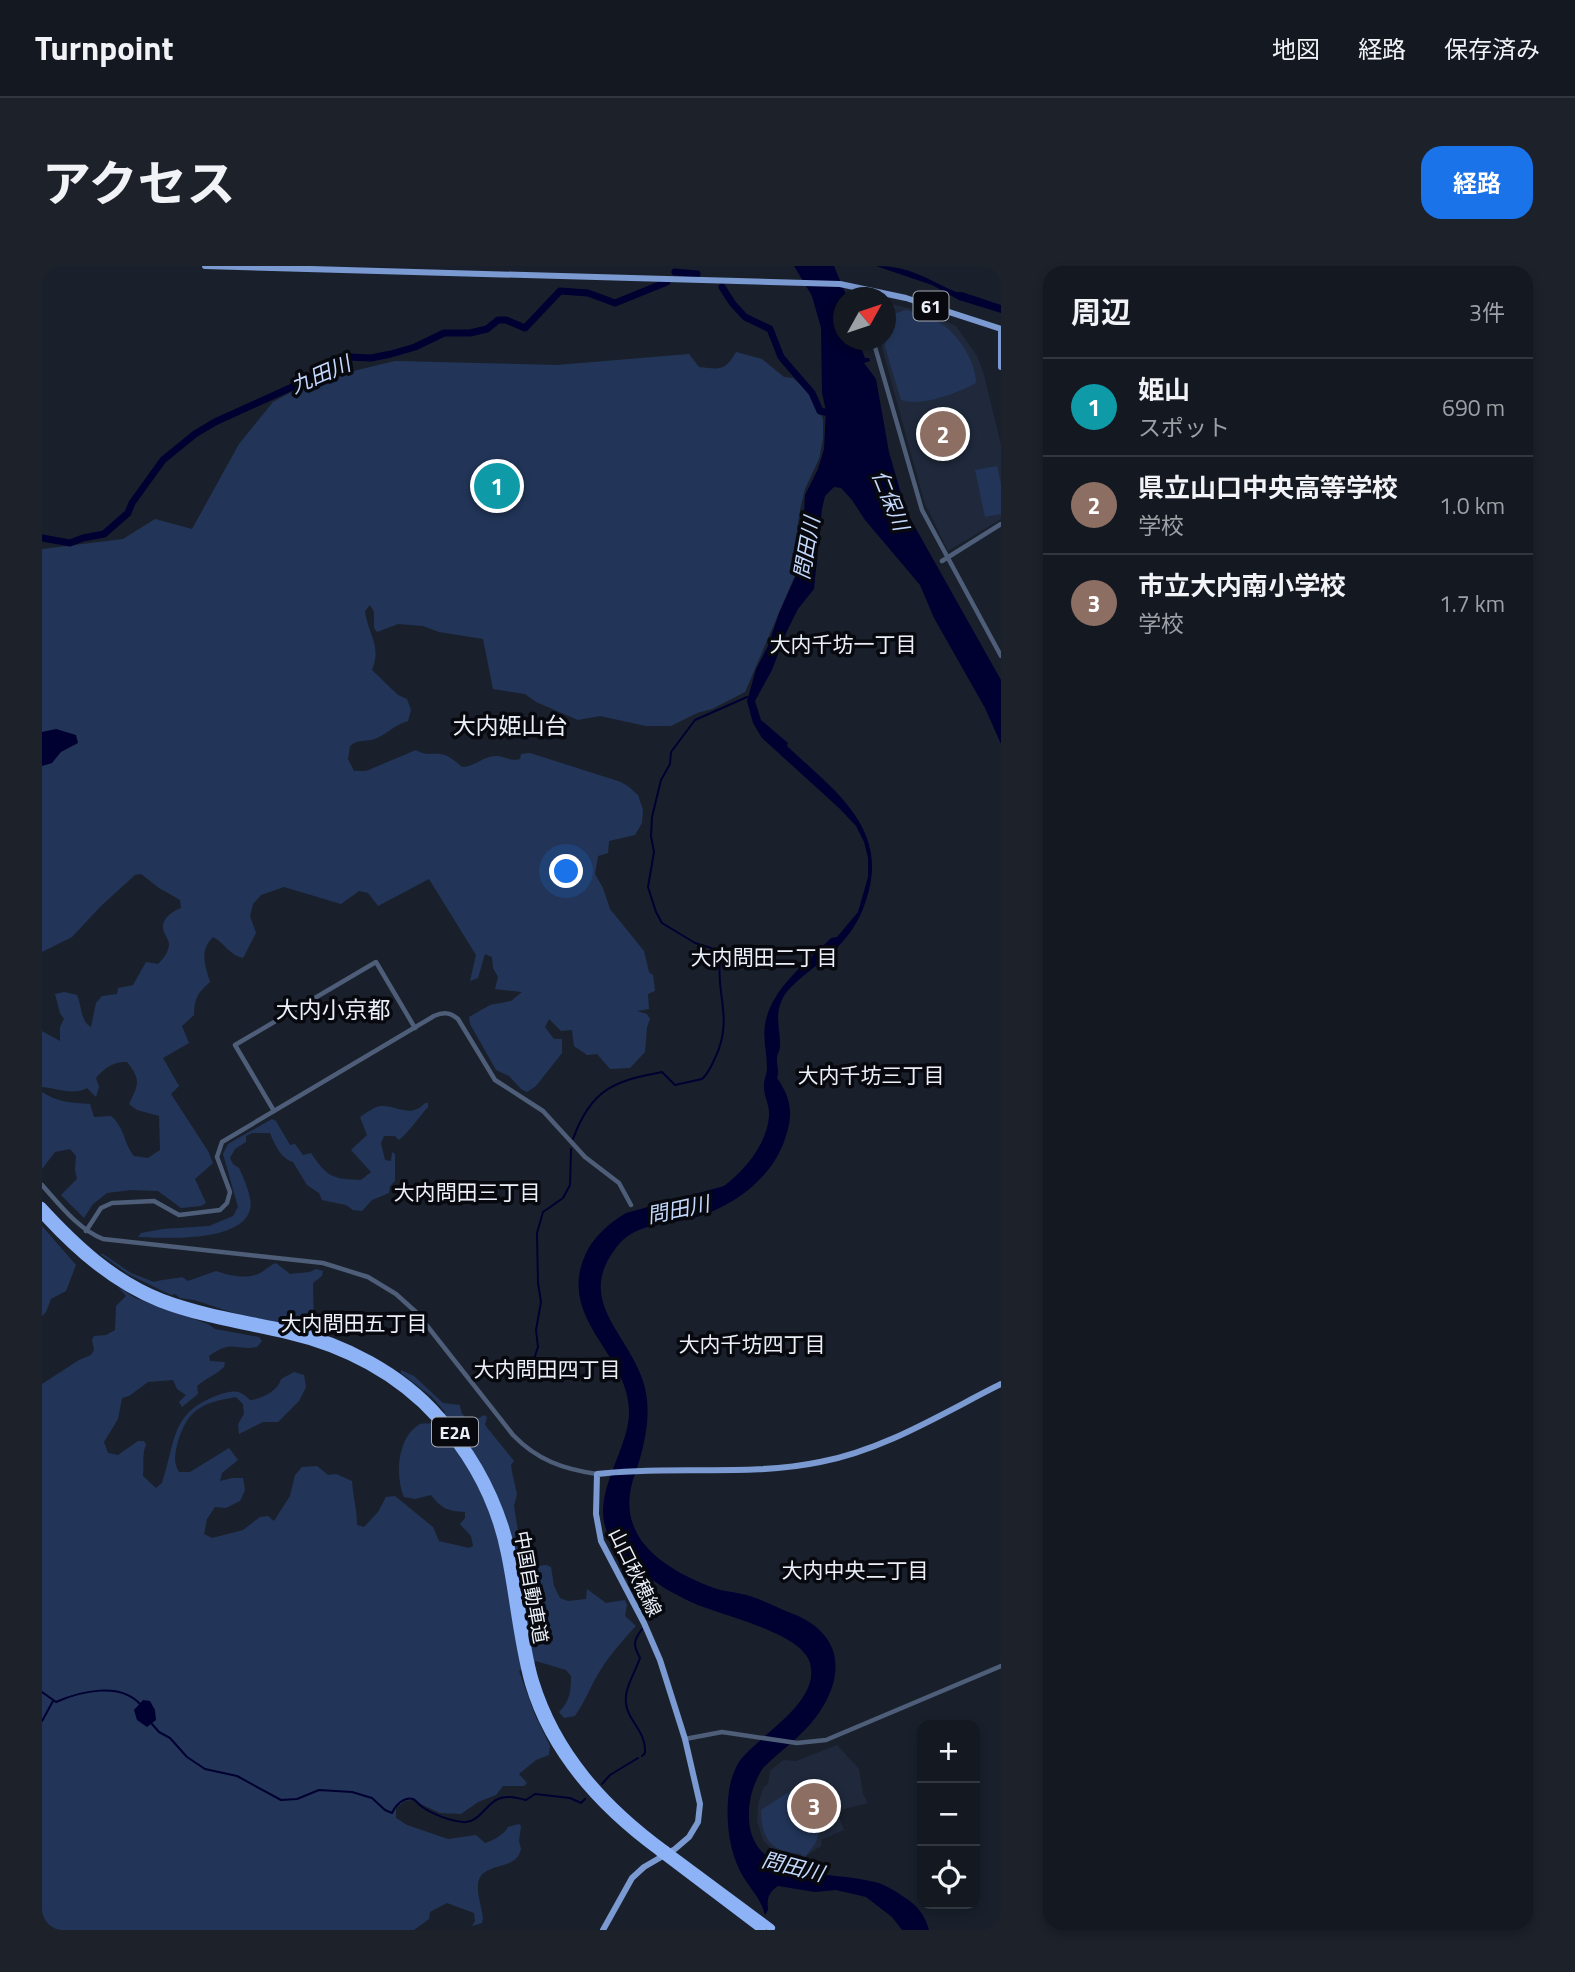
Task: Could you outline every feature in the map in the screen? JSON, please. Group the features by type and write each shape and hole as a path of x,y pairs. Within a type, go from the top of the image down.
{"highway":[{"name":"中国自動車道","path":"42,1206 89,1254 143,1288 185,1305 290,1329 349,1349 395,1375 441,1415 469,1451 492,1492 500,1513 515,1569 530,1662 541,1699 558,1735 583,1774 604,1798 662,1851"},
{"name":"中国自動車道","path":"42,1215 86,1258 139,1294 183,1311 288,1335 347,1355 391,1380 435,1418 458,1445 476,1474 494,1514 505,1551 526,1671 535,1702 552,1738 578,1778 599,1801 662,1851 769,1929"}],"main road":[{"name":"61","path":"205,266 796,282 860,287"},
{"name":"61","path":"896,298 918,302 1001,329"},
{"path":"1001,329 1001,367"},
{"path":"597,1474 788,1466 834,1459 885,1441 1001,1384"},
{"name":"山口秋穂線","path":"597,1474 596,1514 601,1541 651,1639 685,1740 700,1804 694,1830 685,1842 644,1867 632,1878 603,1930"}],"street":[{"path":"876,350 919,501 944,559 979,611 1001,656"},
{"path":"944,559 1001,524"},
{"path":"274,1111 235,1045 376,962 415,1028"},
{"path":"86,1231 101,1208 112,1203 154,1201 179,1215 220,1210 227,1203 230,1192 217,1157 219,1147 227,1139 439,1014 453,1015 458,1019 495,1080 543,1111 585,1157 619,1183 631,1205"},
{"path":"42,1185 86,1231 112,1241 323,1263 368,1278 396,1294 417,1313 506,1426 530,1451 565,1468 597,1474"},
{"path":"685,1740 722,1732 797,1743 813,1742 840,1735 1001,1666"}],"shaded area":[{"path":"896,305 917,310 956,326 977,356 983,371 1001,445 1001,519 948,551 924,501 883,350 896,350"},
{"path":"906,310 943,325 966,351 976,383 949,395 929,400 901,400 886,350 896,350 896,313"},
{"path":"736,352 762,359 784,377 793,378 810,393 823,419 819,459 805,489 800,510 797,529 800,545 796,573 745,692 671,726 646,726 600,716 578,720 536,702 525,694 493,689 483,639 439,632 423,626 398,624 377,632 374,628 374,612 370,605 365,611 376,654 372,670 398,695 407,699 411,710 408,721 377,738 350,746 348,759 354,771 366,771 416,750 425,754 446,756 462,767 491,756 517,760 521,754 530,753 621,782 638,795 643,810 642,823 635,835 609,841 608,853 598,856 595,874 610,909 644,951 649,972 653,975 655,991 648,994 649,1009 637,1011 647,1014 650,1019 645,1052 630,1068 610,1069 597,1054 587,1055 574,1046 572,1030 561,1031 549,1019 545,1027 554,1039 562,1039 562,1053 536,1086 527,1092 509,1076 496,1070 470,1024 469,1017 490,1005 511,1001 522,992 495,989 498,977 493,968 492,957 485,954 478,978 470,981 476,955 429,879 378,906 368,893 359,891 341,904 284,887 261,895 253,904 250,916 256,933 243,958 213,937 209,942 204,958 210,982 198,996 194,1015 182,1026 189,1043 163,1058 179,1086 171,1094 213,1163 195,1179 206,1203 181,1208 158,1191 131,1190 107,1193 93,1204 84,1218 61,1195 77,1179 76,1156 70,1149 55,1152 42,1169 42,1092 59,1100 90,1104 94,1117 111,1116 119,1125 134,1156 148,1158 160,1150 159,1116 137,1110 129,1104 137,1082 135,1073 127,1062 113,1064 96,1078 99,1087 96,1097 87,1088 70,1091 42,1087 42,1031 60,1041 60,1027 64,1019 55,994 64,992 77,995 83,1017 91,1027 96,1003 102,996 117,994 118,988 133,985 146,962 158,964 164,958 169,944 163,930 164,921 181,908 180,900 141,874 135,875 72,937 42,952 42,549 123,539 155,519 192,529 239,444 273,402 312,381 395,361 557,365 689,354 699,367 721,368"},
{"path":"997,466 1001,484 1001,514 985,517 975,470"},
{"path":"428,1103 428,1107 399,1140 395,1136 384,1136 381,1143 385,1160 391,1161 392,1152 395,1154 395,1181 390,1186 389,1193 372,1200 362,1211 322,1200 319,1193 307,1185 293,1162 282,1154 270,1133 252,1133 246,1136 246,1142 235,1149 230,1158 239,1168 249,1194 250,1210 243,1221 232,1228 200,1236 138,1237 141,1233 163,1229 209,1226 233,1216 238,1207 223,1154 228,1144 272,1119 276,1121 290,1145 295,1144 303,1155 311,1153 326,1172 343,1179 361,1180 371,1172 351,1150 367,1135 360,1117 381,1106 409,1111 420,1108"},
{"path":"42,1226 76,1265 66,1291 51,1299 42,1316"},
{"path":"100,1254 131,1273 154,1282 182,1277 188,1281 216,1271 245,1277 262,1272 276,1263 290,1274 316,1269 323,1271 322,1276 313,1283 314,1327 310,1329 234,1313 171,1295 128,1274"},
{"path":"118,1287 135,1298 208,1324 215,1329 259,1337 262,1341 257,1347 223,1348 209,1356 210,1361 225,1362 224,1367 197,1386 198,1394 182,1407 179,1402 186,1395 177,1389 173,1380 148,1382 122,1398 118,1419 104,1442 108,1453 118,1455 138,1441 144,1441 146,1445 143,1476 156,1488 162,1483 178,1428 192,1409 204,1401 230,1392 243,1394 250,1400 259,1398 269,1394 281,1379 294,1372 304,1375 306,1387 299,1401 278,1422 263,1422 239,1434 238,1424 244,1414 243,1404 236,1397 205,1405 186,1423 175,1455 179,1472 190,1472 229,1448 238,1460 222,1473 220,1481 243,1478 245,1490 240,1501 226,1508 215,1507 207,1519 204,1534 212,1538 243,1530 260,1517 268,1516 274,1521 290,1496 295,1475 302,1467 317,1466 328,1475 336,1474 352,1481 357,1525 364,1527 378,1512 386,1497 395,1496 433,1527 439,1541 469,1548 473,1546 471,1536 460,1524 465,1518 465,1512 446,1508 431,1495 415,1499 404,1497 399,1479 402,1447 412,1430 420,1424 432,1423 445,1412 432,1397 401,1373 401,1370 414,1376 443,1403 460,1405 462,1414 468,1419 474,1421 484,1415 487,1417 485,1425 514,1461 511,1465 517,1494 514,1506 522,1557 530,1567 551,1567 554,1586 560,1598 568,1601 586,1599 587,1589 606,1603 625,1600 625,1616 636,1626 605,1663 575,1716 564,1718 559,1712 566,1704 570,1691 571,1676 566,1670 536,1661 519,1671 550,1746 549,1755 536,1760 519,1774 527,1783 524,1786 503,1786 496,1795 478,1802 461,1814 440,1813 412,1800 405,1801 396,1808 396,1818 407,1825 448,1839 476,1835 485,1843 498,1837 508,1827 519,1824 521,1826 521,1849 518,1856 480,1877 478,1889 482,1923 472,1926 475,1921 474,1913 447,1903 430,1912 429,1919 414,1930 42,1930 42,1384 91,1355 94,1350 94,1336 106,1335 115,1330 116,1306 126,1296"},
{"path":"837,1745 859,1769 863,1794 868,1803 841,1810 838,1814 844,1830 822,1839 821,1846 806,1856 807,1864 778,1855 763,1840 757,1821 758,1803 764,1787 768,1784 770,1771 783,1760 796,1761"},
{"path":"795,1788 810,1811 818,1830 813,1847 804,1858 801,1854 775,1847 763,1830 761,1810"}],"water":[{"path":"794,266 834,266 843,287 833,287 833,350 862,350 865,358 869,358 870,361 864,363 876,379 889,452 906,511 1001,680 1001,744 985,708 934,618 920,585 865,520 852,500 841,488 834,487 825,496 822,509 814,589 798,609 772,670 755,701 761,720 788,743 787,746 836,792 862,826 869,845 872,867 869,890 857,922 848,935 836,949 791,987 780,1006 777,1078 789,1102 790,1116 784,1142 768,1170 746,1192 718,1209 689,1219 643,1228 627,1237 607,1263 601,1281 602,1298 635,1363 646,1392 648,1416 630,1496 630,1515 636,1532 647,1547 677,1571 714,1588 754,1597 804,1619 818,1628 833,1651 835,1677 825,1704 804,1731 763,1768 756,1780 749,1806 753,1839 763,1853 778,1863 795,1869 870,1881 888,1887 917,1907 929,1930 902,1930 892,1917 866,1897 836,1890 815,1892 778,1886 769,1896 765,1915 759,1900 739,1869 728,1825 731,1780 739,1762 748,1751 798,1705 811,1678 810,1663 804,1652 792,1642 758,1626 691,1602 663,1587 612,1541 605,1525 603,1509 628,1425 629,1409 618,1371 596,1336 580,1300 579,1280 584,1258 591,1244 607,1227 626,1213 724,1186 754,1156 764,1136 769,1116 764,1088 767,1069 764,1029 771,1005 785,983 831,938 837,937 858,912 868,877 868,858 856,826 762,738 753,723 747,701 756,669 797,573 802,551 805,495 824,449 826,411 822,393 821,328 812,296"},
{"path":"876,266 909,271 956,292 1001,305 1001,313 959,300 932,285"},
{"path":"56,729 76,735 78,743 61,752 52,763 42,766 42,732"},
{"path":"143,1700 150,1701 155,1710 156,1720 147,1727 137,1720 134,1710"}],"waterway":[{"name":"九田川","path":"675,272 697,274"},
{"name":"九田川","path":"42,538 70,543 104,534 128,513 132,503 163,460 195,434 215,422 301,383 334,362 350,357 371,358 391,354 415,347 444,333 470,333 487,329 498,320 506,320 525,328 560,291 588,293 615,303 667,282"},
{"name":"九田川","path":"722,287 745,317 770,329 781,357 812,393 820,411 834,414"},
{"path":"573,1139 588,1109 606,1090 630,1079 662,1072 675,1085 702,1079 716,1056 724,1018 720,960 711,948 695,943 662,923 656,912 648,887 654,852 652,817 661,780 670,764 671,752 695,720 747,697"},
{"path":"531,1368 538,1347 536,1330 541,1302 537,1233 543,1212 563,1198 570,1185 571,1149"},
{"path":"615,1543 617,1556 646,1616"},
{"path":"642,1629 635,1643 640,1658 626,1695 628,1711 642,1736 645,1753 642,1756"},
{"path":"42,1692 56,1702 88,1692 111,1691 132,1697 140,1704"},
{"path":"42,1721 53,1701"},
{"path":"152,1724 170,1738 187,1757 205,1769 237,1776 281,1800 297,1799 319,1790 352,1792 372,1798 392,1813 400,1802 410,1798 436,1814 468,1822 501,1798 526,1800 535,1794 570,1798 581,1803 585,1799"},
{"path":"602,1784 610,1775 638,1758"}],"place":[{"name":"県立山口中央高等学校","path":"943,434"},
{"name":"姫山","path":"497,486"},
{"name":"市立大内南小学校","path":"814,1806"}],"district":[{"name":"大内千坊一丁目","path":"843,644"},
{"name":"大内姫山台","path":"510,725"},
{"name":"大内問田二丁目","path":"764,957"},
{"name":"大内小京都","path":"333,1009"},
{"name":"大内千坊三丁目","path":"871,1075"},
{"name":"大内問田三丁目","path":"467,1192"},
{"name":"大内問田五丁目","path":"354,1323"},
{"name":"大内千坊四丁目","path":"752,1344"},
{"name":"大内問田四丁目","path":"547,1369"},
{"name":"大内中央二丁目","path":"855,1570"}],"water label":[{"name":"仁保川","path":"891,500"},
{"name":"問田川","path":"806,548"},
{"name":"問田川","path":"678,1209"},
{"name":"問田川","path":"793,1866"}]}
